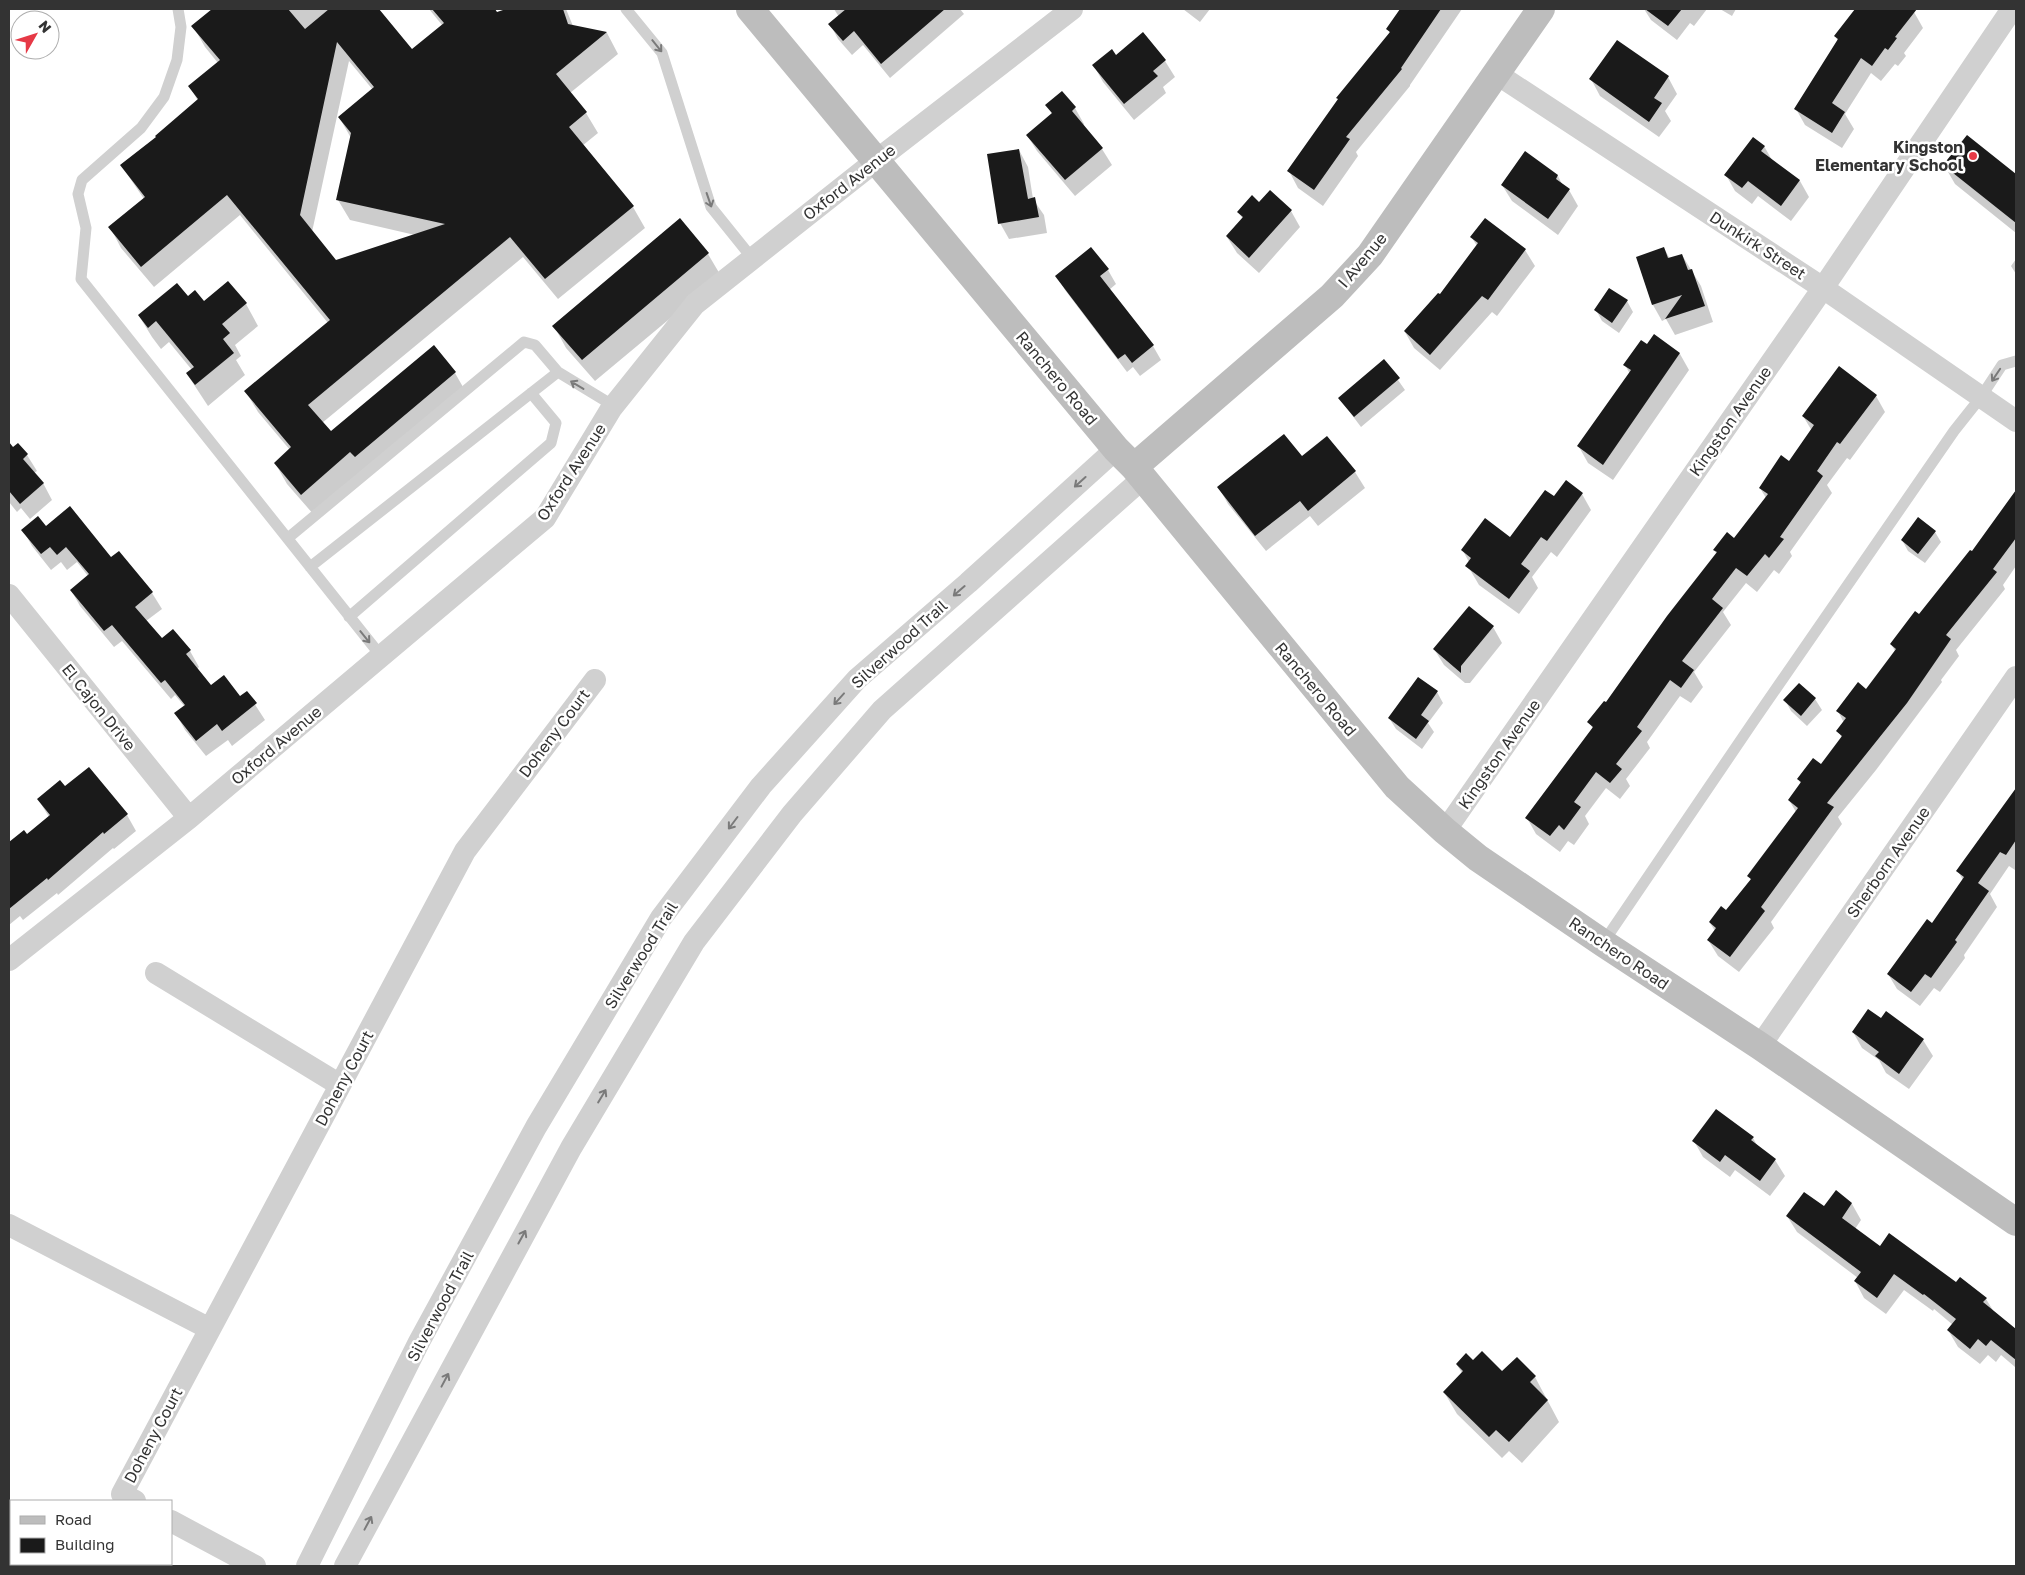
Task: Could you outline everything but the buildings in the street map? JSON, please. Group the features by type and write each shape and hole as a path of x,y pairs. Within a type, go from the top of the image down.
{"main road":[{"name":"Ranchero Road","path":"750,9 1397,787 1478,858 1760,1046 2016,1222"},
{"name":"I Avenue","path":"1130,465 1332,296 1370,255 1541,9"}],"street":[{"name":"Oxford Avenue","path":"9,960 189,818 545,518 614,406 695,304 1072,9"},
{"name":"Kingston Avenue","path":"1445,831 1823,288 2012,9"},
{"name":"Dunkirk Street","path":"1497,74 1823,288 2016,421"},
{"name":"Silverwood Trail","path":"308,1566 419,1342 536,1127 661,918 761,786 857,679 968,583 1130,465"},
{"path":"345,1566 571,1148 694,942 792,814 882,710 1130,465"},
{"name":"El Cajon Drive","path":"9,596 189,818"},
{"name":"Sherborn Avenue","path":"1760,1046 2016,677"},
{"name":"Doheny Court","path":"128,1498 210,1329 465,850 595,680"},
{"path":"156,973 340,1085"},
{"path":"9,1224 210,1329"},
{"path":"172,1522 255,1566"}],"lane":[{"path":"178,9 181,27 177,60 164,97 141,128 82,180 78,194 86,228 81,279 381,656"},
{"path":"626,9 662,53 711,207 752,258"},
{"path":"288,538 524,342 535,345 558,372 614,406"},
{"path":"1603,943 1780,682 1954,431 1981,397 2002,365 2016,361"},
{"path":"310,567 558,372"},
{"path":"349,617 551,443 556,422 531,393"}],"place":[{"name":"Kingston Elementary School","path":"1973,156"}]}
